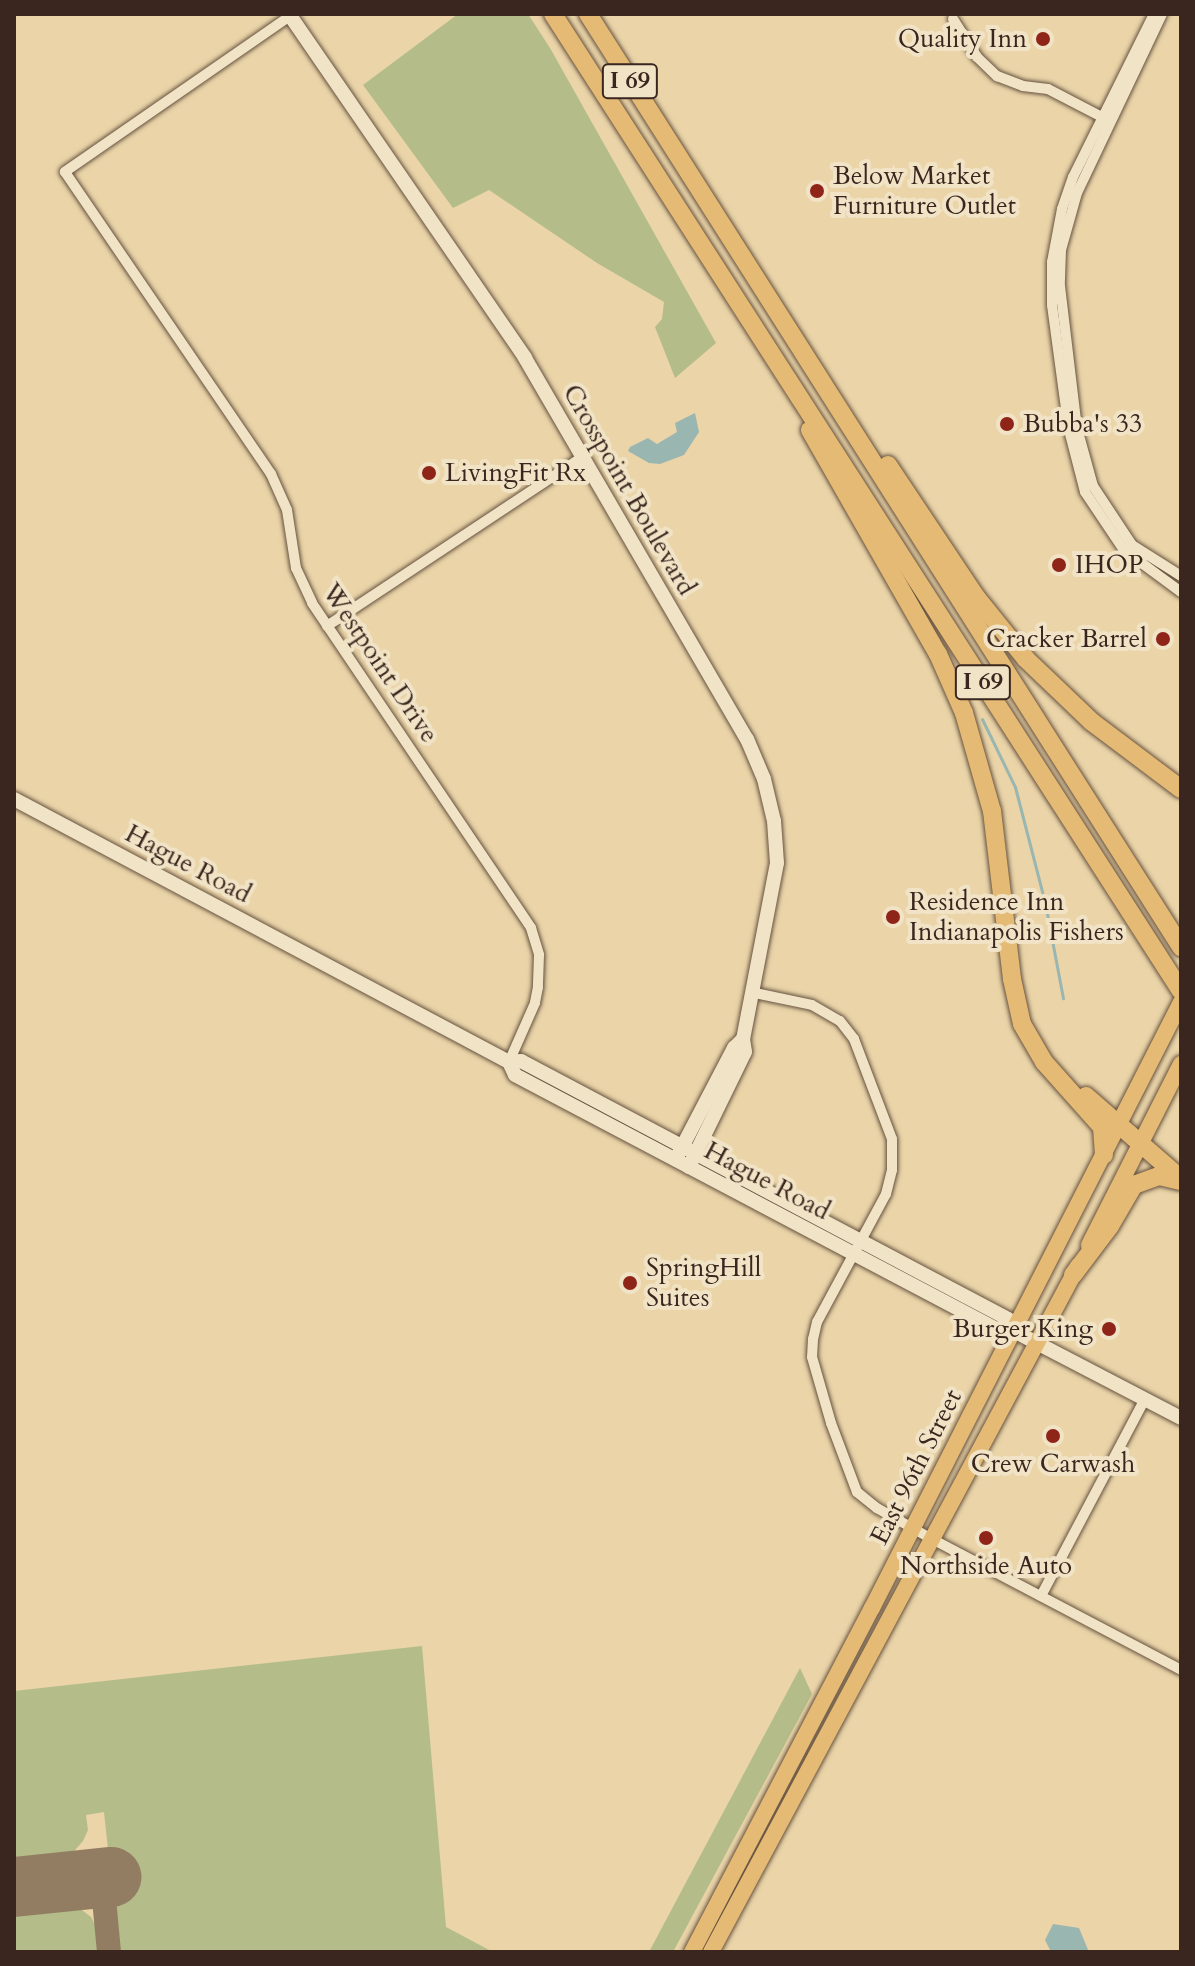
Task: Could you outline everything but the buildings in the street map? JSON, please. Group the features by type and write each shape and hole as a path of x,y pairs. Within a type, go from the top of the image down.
{"highway":[{"name":"I 69","path":"553,14 1181,991"},
{"name":"I 69","path":"588,14 1181,947"},
{"path":"783,374 821,452 938,654 964,713 992,811 1012,979 1022,1024 1044,1062 1102,1127 1104,1155"},
{"path":"848,420 891,468 976,597 1026,659 1082,713 1181,789"},
{"path":"1070,1088 1084,1094 1139,1146 1181,1180"},
{"path":"1073,1275 1110,1226 1134,1185 1159,1176 1181,1180"}],"main road":[{"name":"East 96th Street","path":"692,1952 872,1608 1181,1002"},
{"name":"East 96th Street","path":"711,1952 1073,1275 1181,1064"},
{"path":"862,1668 856,1659 870,1626 872,1608"},
{"path":"736,1906 748,1869 774,1816 768,1807"}],"street":[{"path":"1154,14 1073,177 1062,209 1052,262 1052,305 1069,430 1081,481 1109,532 1139,563 1181,592"},
{"path":"1162,14 1077,193 1061,250 1060,286 1077,428 1093,486 1117,528 1132,545 1181,576"},
{"name":"Westpoint Drive","path":"290,15 65,172 271,474 287,510 302,586 531,928 539,955 538,987 535,1003 509,1062"},
{"name":"Crosspoint Boulevard","path":"290,15 455,251 525,358 747,739 764,779 774,821 777,863 755,993 743,1039 734,1048 686,1157"},
{"path":"953,19 977,57 997,76 1023,86 1048,89 1102,117"},
{"path":"327,626 582,457"},
{"name":"Hague Road","path":"14,799 509,1062 515,1075 686,1157 857,1248 1002,1332 1012,1330 1035,1341 1181,1418"},
{"path":"755,993 827,1011 854,1039 892,1139 894,1152 888,1188 815,1328 812,1357 845,1468 857,1492 930,1538 1181,1670"},
{"path":"1041,1596 1145,1399"}],"green space":[{"path":"458,14 528,14 550,48 716,343 675,378 655,327 662,319 664,302 597,263 489,190 453,208 363,85"},
{"path":"422,1646 446,1927 493,1952 119,1952 104,1812 86,1815 88,1830 68,1858 14,1866 14,1691"},
{"path":"800,1668 812,1694 673,1952 649,1952"},
{"path":"64,1903 78,1907 91,1917 100,1934 101,1952 14,1952 14,1909"}],"water":[{"path":"695,413 699,432 684,455 660,464 649,463 628,451 648,438 657,444 677,432 675,423"},
{"path":"1053,1924 1079,1928 1089,1952 1051,1952 1045,1940"}],"waterway":[{"path":"982,719 1015,787 1045,903 1063,998"}],"taxiway":[{"path":"102,1878 109,1952"}],"runway":[{"path":"14,1887 111,1877"}],"place":[{"name":"Quality Inn","path":"1043,39"},
{"name":"Below Market Furniture Outlet","path":"817,191"},
{"name":"Bubba's 33","path":"1007,424"},
{"name":"LivingFit Rx","path":"429,473"},
{"name":"IHOP","path":"1059,565"},
{"name":"Cracker Barrel","path":"1163,639"},
{"name":"Residence Inn Indianapolis Fishers","path":"893,917"},
{"name":"SpringHill Suites","path":"630,1283"},
{"name":"Burger King","path":"1109,1329"},
{"name":"Crew Carwash","path":"1053,1436"},
{"name":"Northside Auto","path":"986,1538"}]}
